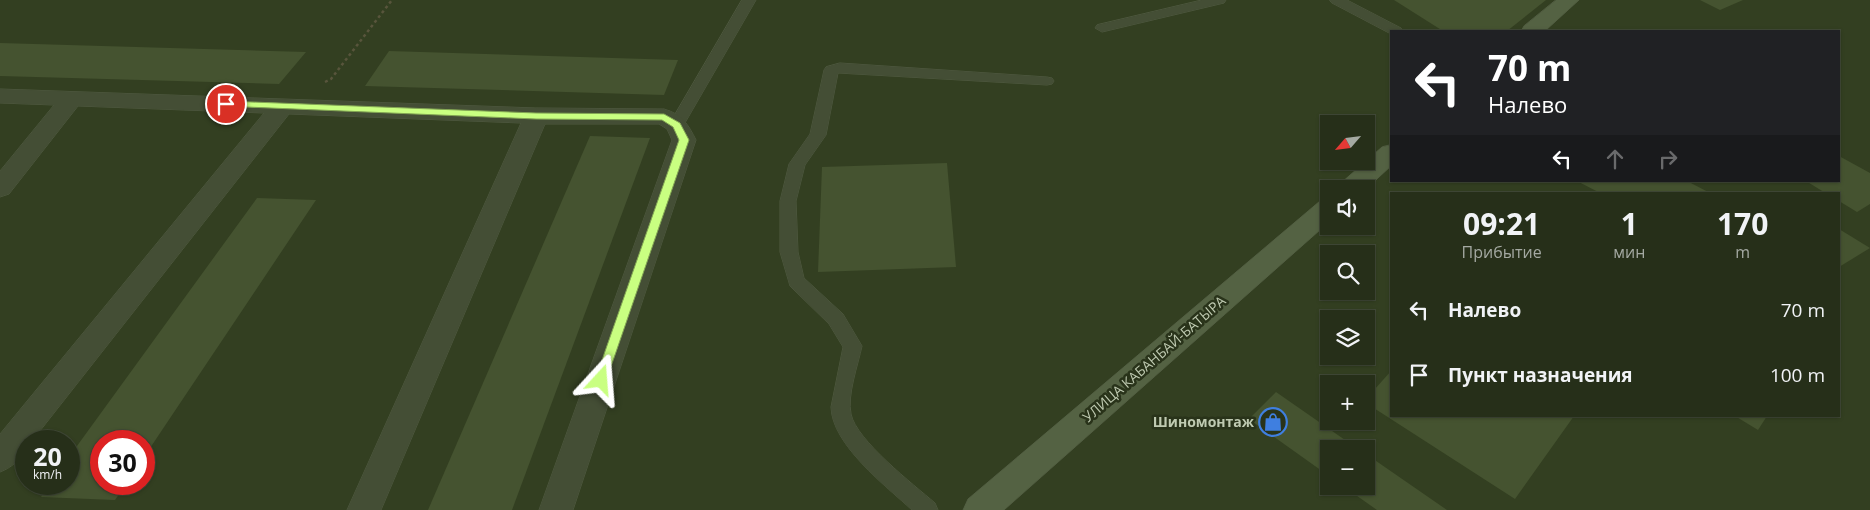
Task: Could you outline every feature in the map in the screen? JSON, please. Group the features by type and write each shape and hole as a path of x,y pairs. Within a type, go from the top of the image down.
{"main road":[{"path":"1533,30 1569,0"},
{"path":"1360,180 1390,154"},
{"name":"УЛИЦА КАБАНБАЙ-БАТЫРА","path":"980,510 1320,216"}],"street":[{"path":"0,96 536,116 664,117 677,125 684,140 556,510"},
{"path":"0,188 72,98"},
{"path":"0,458 283,106"},
{"path":"364,510 536,116"}],"lane":[{"path":"677,125 749,0"},
{"path":"1102,28 1219,0"},
{"path":"1337,0 1394,30"},
{"path":"926,510 854,440 841,414 844,384 853,346 836,319 796,281 789,252 788,200 797,164 818,135 831,70 840,67 1047,81"}],"path":[{"path":"283,106 331,79 392,0"}],"building":[{"path":"1394,0 1546,0 1508,30 1441,30"},
{"path":"1700,0 1743,0 1720,10"},
{"path":"0,43 306,52 279,84 0,76"},
{"path":"389,51 678,60 664,95 365,86"},
{"path":"590,136 650,138 512,510 428,510"},
{"path":"1840,157 1870,173 1870,204 1857,212 1840,202 1840,192 1824,192 1808,182 1840,182"},
{"path":"947,163 956,267 818,272 822,167"},
{"path":"1579,182 1689,182 1708,192 1598,192"},
{"path":"257,198 316,200 155,441 155,430 90,430 90,495 118,495 115,500 41,497 42,495 80,495 80,442"},
{"path":"1840,230 1870,248 1840,266"},
{"path":"1390,372 1390,417 1573,417 1515,499 1375,409 1375,389"},
{"path":"1276,392 1320,423 1320,430 1331,430 1345,440 1320,440 1320,470 1249,419"},
{"path":"1737,417 1766,417 1758,430"},
{"path":"1375,460 1447,510 1377,510 1356,495 1375,495"}],"place":[{"name":"Шиномонтаж","path":"1273,422"}],"route":[{"path":"226,104 536,116 664,117 677,125 684,140 601,380"}]}
